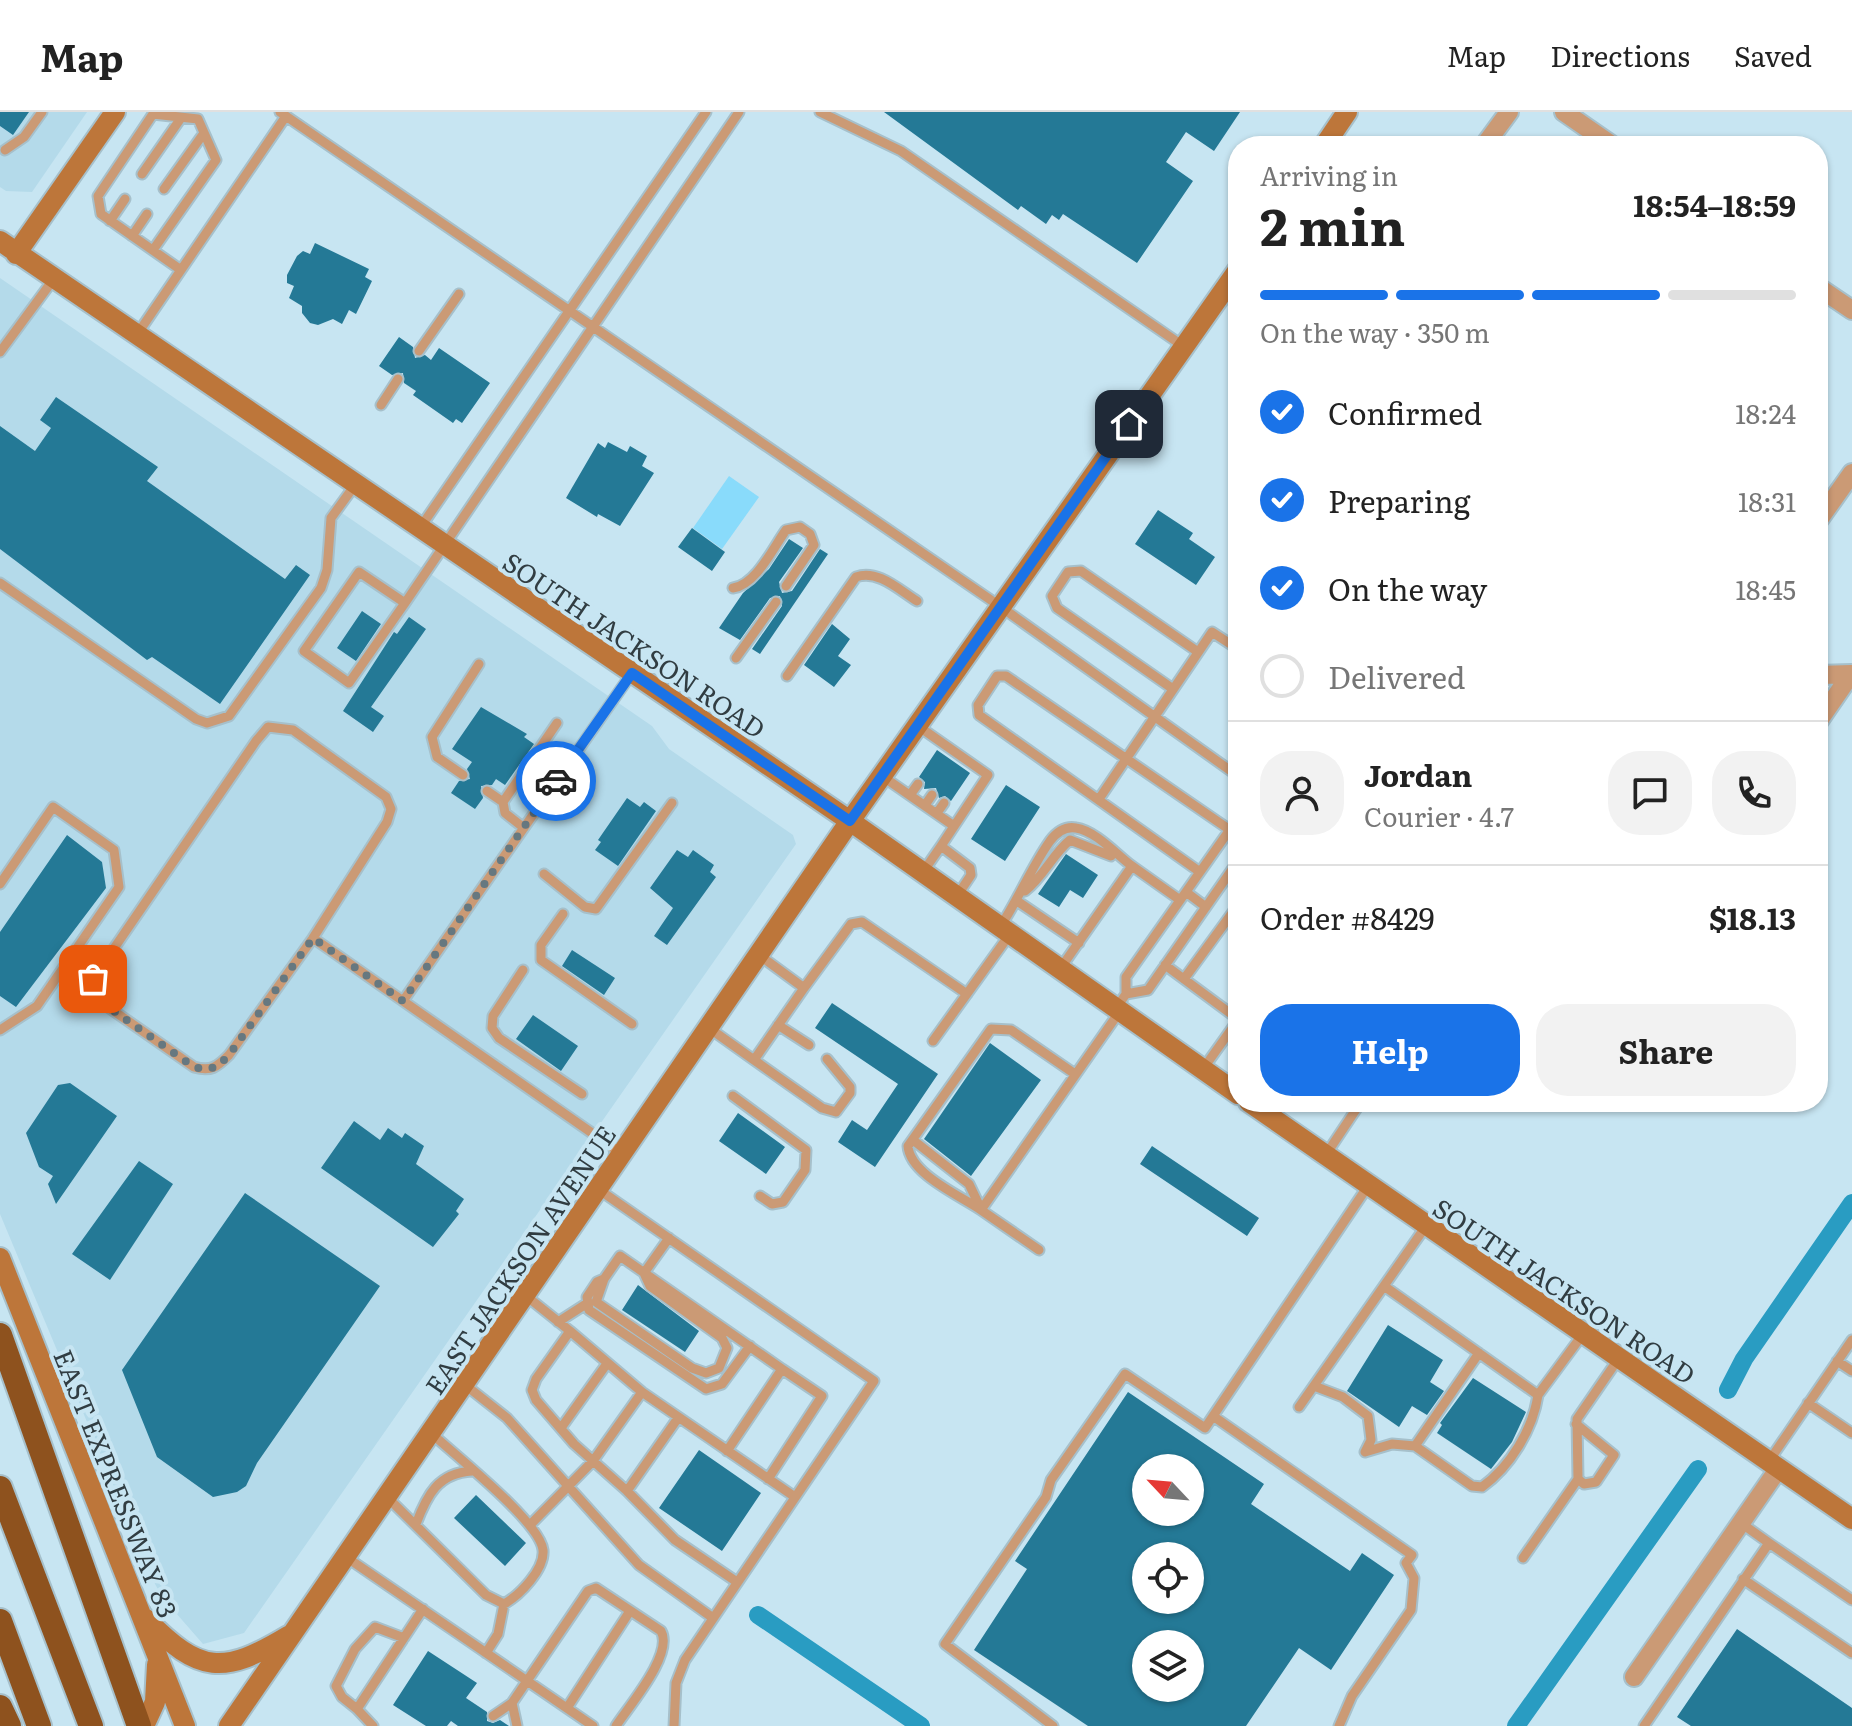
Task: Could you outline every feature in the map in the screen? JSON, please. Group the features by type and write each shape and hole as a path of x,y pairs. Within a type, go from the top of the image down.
{"highway":[{"path":"0,1335 139,1720"},
{"path":"0,1488 91,1726"},
{"path":"0,1621 39,1726"},
{"path":"0,1707 9,1726"}],"main road":[{"path":"16,254 115,112"},
{"path":"1331,136 1347,112"},
{"name":"SOUTH JACKSON ROAD","path":"0,241 850,821 1060,969 1121,1004 1228,1087"},
{"name":"EAST JACKSON AVENUE","path":"229,1726 850,821 1228,284"},
{"name":"SOUTH JACKSON ROAD","path":"1263,1112 1852,1519"},
{"name":"EAST EXPRESSWAY 83","path":"0,1258 185,1726"},
{"path":"140,1612 172,1645 205,1663 248,1660 295,1632"},
{"path":"139,1720 155,1702 157,1657"}],"street":[{"path":"1491,136 1509,112"},
{"path":"1564,112 1599,136"},
{"path":"1828,294 1852,310"},
{"path":"1828,507 1852,473"},
{"path":"1828,675 1852,674"},
{"path":"1828,708 1852,674"},
{"path":"1634,1677 1741,1523 1774,1465"}],"lane":[{"path":"5,150 24,137 42,112"},
{"path":"419,529 706,112"},
{"path":"405,603 359,572 304,651 349,683 405,603 739,112"},
{"path":"820,112 901,151 1184,346"},
{"path":"153,250 216,160 200,116 181,118 153,114 98,196 101,214 181,270"},
{"path":"136,336 283,114 1001,607 1228,769"},
{"path":"142,174 181,118"},
{"path":"164,189 204,133"},
{"path":"110,221 125,199"},
{"path":"132,236 147,214"},
{"path":"0,352 53,280"},
{"path":"419,351 459,294"},
{"path":"381,405 398,379"},
{"path":"0,583 196,719 217,721 229,716 321,588 331,518 355,485"},
{"path":"733,588 743,586 751,579 786,530 800,527 810,534 814,545 786,586"},
{"path":"1173,689 1057,608 1052,596 1068,572 1081,571 1198,652"},
{"path":"787,676 856,577 867,574 878,577 917,601"},
{"path":"736,658 776,602"},
{"path":"1099,799 1212,632 1228,642"},
{"path":"463,775 437,757 432,737 479,664"},
{"path":"403,1001 632,673"},
{"path":"1200,872 979,715 978,705 997,676 1006,676 1228,829"},
{"path":"524,828 505,813 503,802 557,723"},
{"path":"917,726 968,766 988,775 923,872"},
{"path":"268,727 293,730 386,797 391,809 380,837 313,938 229,1055 216,1068 206,1070 194,1067 98,1000 92,989 93,979 268,727"},
{"path":"882,776 954,826"},
{"path":"910,795 918,784"},
{"path":"487,791 503,802"},
{"path":"925,805 932,795"},
{"path":"544,874 585,907 596,909 672,803"},
{"path":"937,813 944,803"},
{"path":"0,884 53,807 114,850 120,878 119,887 37,1006 0,1030"},
{"path":"981,1210 1121,1004 1126,977 1228,833"},
{"path":"933,1041 967,994 1005,930 1020,897 1042,878 1061,847 1070,840 1091,845 1206,907"},
{"path":"941,846 970,868 971,875 957,896"},
{"path":"1060,969 1132,866"},
{"path":"1121,1004 1148,990 1206,907 1228,882"},
{"path":"1020,897 1079,943"},
{"path":"563,914 541,945 541,960 632,1024"},
{"path":"1184,979 1228,919"},
{"path":"754,1060 851,924 862,922 967,994"},
{"path":"313,938 622,1154"},
{"path":"759,955 804,988"},
{"path":"1165,965 1228,1012"},
{"path":"523,970 493,1016 492,1028 499,1038 582,1094"},
{"path":"778,1025 809,1045"},
{"path":"709,1028 822,1108 836,1112 850,1093 850,1087 827,1059"},
{"path":"1039,1250 918,1167 909,1158 908,1146 991,1029 1011,1030 1075,1074"},
{"path":"1203,1069 1228,1034"},
{"path":"733,1096 806,1150 805,1170 783,1202 772,1204 760,1196"},
{"path":"1325,1156 1355,1112"},
{"path":"913,1140 969,1184 981,1210"},
{"path":"1053,1726 945,1644 1046,1497 1051,1480 1125,1374 1205,1428 1368,1186"},
{"path":"598,1189 874,1381 679,1673 674,1726"},
{"path":"1299,1407 1426,1226"},
{"path":"644,1273 669,1238"},
{"path":"644,1273 650,1286 725,1342 727,1354 715,1371 692,1368 599,1305 596,1298 604,1279 620,1256 822,1396 768,1479"},
{"path":"558,1322 586,1304 597,1282 604,1279"},
{"path":"1384,1286 1538,1395"},
{"path":"525,1295 642,1392 795,1497"},
{"path":"586,1304 589,1310 706,1389 722,1384 750,1346"},
{"path":"570,1331 536,1379 532,1390 536,1400 593,1461 675,1540 737,1582"},
{"path":"1314,1386 1343,1397 1368,1416 1371,1440 1365,1452 1392,1444 1415,1446 1472,1486 1482,1487 1495,1478 1534,1420 1538,1395 1583,1334"},
{"path":"1774,1465 1808,1403 1852,1340"},
{"path":"1415,1446 1479,1353"},
{"path":"1523,1558 1578,1479 1576,1424 1619,1358"},
{"path":"1837,1361 1852,1371"},
{"path":"561,1428 606,1365"},
{"path":"727,1451 782,1369"},
{"path":"464,1384 507,1418 654,1579 713,1618"},
{"path":"531,1524 593,1461 642,1392"},
{"path":"1808,1403 1852,1433"},
{"path":"1213,1416 1412,1555 1406,1563 1414,1578 1411,1610 1352,1696 1339,1726"},
{"path":"627,1491 678,1418"},
{"path":"1576,1424 1614,1455 1596,1482 1584,1484 1578,1479"},
{"path":"431,1433 531,1524 543,1547 542,1562 515,1598 504,1604"},
{"path":"416,1524 428,1495 445,1477 472,1471"},
{"path":"387,1497 486,1595 504,1604"},
{"path":"1741,1523 1852,1600"},
{"path":"1644,1726 1769,1543"},
{"path":"346,1557 593,1726"},
{"path":"1743,1579 1852,1653"},
{"path":"493,1716 512,1703 529,1682 588,1591 596,1588 661,1631 665,1638 662,1657 616,1726"},
{"path":"486,1653 498,1634 504,1604"},
{"path":"357,1709 423,1609"},
{"path":"567,1708 630,1611"},
{"path":"373,1726 342,1697 336,1686 355,1649 375,1627 404,1638"},
{"path":"512,1703 517,1726"}],"shaded area":[{"path":"0,112 87,112 32,192 6,191 0,187"},
{"path":"0,278 652,726 669,749 793,835 796,844 244,1633 203,1644 162,1597 154,1582 0,1214"},
{"path":"729,476 759,497 722,549 693,528"}],"building":[{"path":"0,112 29,112 13,135 0,126"},
{"path":"884,112 1240,112 1214,151 1186,132 1166,162 1193,181 1137,263 1063,214 1059,220 1052,215 1046,224 1021,206 1018,210"},
{"path":"315,243 369,269 365,277 372,281 356,314 349,310 342,324 333,319 318,325 310,323 302,313 302,306 289,298 294,286 287,283 287,275 297,256 303,251 310,254"},
{"path":"399,337 413,347 415,358 425,355 431,360 439,348 490,383 462,423 456,419 453,423 413,395 416,391 404,383 403,373 392,375 379,366"},
{"path":"56,397 158,467 147,481 285,579 296,565 310,575 220,704 152,657 147,660 0,549 0,426 35,451 51,428 40,420"},
{"path":"608,442 627,452 630,446 647,456 642,466 654,473 620,526 598,514 597,517 566,498 598,443 605,448"},
{"path":"1158,510 1193,533 1189,539 1215,557 1196,585 1135,544"},
{"path":"692,528 725,552 712,571 678,547"},
{"path":"789,539 803,548 779,582 782,593 792,591 820,549 828,554 760,654 752,649 782,606 780,596 770,598 740,640 719,628 743,593 769,569"},
{"path":"362,611 381,624 356,661 337,648"},
{"path":"409,617 426,629 371,707 384,716 373,732 343,711 394,632 397,634"},
{"path":"832,624 850,639 838,656 851,665 834,687 804,665"},
{"path":"481,707 527,734 524,737 534,744 505,785 496,779 492,785 481,786 483,798 475,809 451,793 459,781 470,779 467,769 472,762 452,749"},
{"path":"937,750 970,773 951,801 945,796 939,798 936,788 924,789 925,782 919,777"},
{"path":"1006,785 1040,807 1005,861 971,839"},
{"path":"627,798 640,807 644,802 656,811 618,866 595,850 601,842 598,840"},
{"path":"67,835 102,862 106,888 16,1007 0,996 0,932"},
{"path":"677,850 688,857 693,850 714,865 710,872 716,877 667,945 654,936 673,908 650,888"},
{"path":"1066,854 1098,875 1083,898 1070,890 1059,907 1038,894"},
{"path":"572,950 615,978 604,995 562,966"},
{"path":"832,1003 938,1074 875,1167 838,1142 852,1120 867,1130 898,1084 815,1028"},
{"path":"533,1015 578,1046 561,1071 516,1039"},
{"path":"990,1043 1041,1080 971,1176 924,1139"},
{"path":"70,1083 117,1116 56,1204 48,1184 53,1176 39,1167 26,1133 58,1085"},
{"path":"738,1113 785,1147 766,1174 719,1141"},
{"path":"354,1121 380,1140 388,1128 402,1138 405,1133 424,1146 416,1164 464,1199 456,1211 459,1214 433,1247 321,1168"},
{"path":"1152,1146 1259,1218 1247,1236 1140,1164"},
{"path":"139,1161 173,1184 110,1280 72,1254"},
{"path":"245,1193 380,1286 257,1463 246,1486 237,1492 213,1497 157,1457 122,1370"},
{"path":"638,1285 699,1331 685,1352 622,1310"},
{"path":"1388,1325 1443,1360 1430,1382 1444,1391 1427,1415 1412,1406 1399,1427 1347,1391"},
{"path":"1473,1378 1526,1412 1512,1442 1491,1469 1437,1433 1442,1425 1440,1423"},
{"path":"1128,1392 1264,1484 1251,1504 1350,1571 1362,1553 1394,1575 1331,1670 1299,1648 1246,1726 1088,1726 974,1650 1027,1569 1015,1561"},
{"path":"699,1450 761,1493 722,1551 659,1508"},
{"path":"476,1495 526,1543 505,1566 454,1518"},
{"path":"1737,1629 1852,1708 1852,1726 1691,1726 1677,1717"},
{"path":"428,1651 477,1683 466,1698 487,1712 487,1721 493,1723 500,1720 509,1726 458,1726 451,1721 447,1726 426,1726 393,1705"}],"waterway":[{"path":"1728,1390 1744,1359 1852,1203"},
{"path":"1516,1726 1698,1469"},
{"path":"758,1615 921,1726"}],"way so far":[{"path":"93,979 92,989 98,1000 194,1067 206,1070 216,1068 229,1055 313,938 403,1001 556,781"}],"route":[{"path":"556,781 632,673 850,821 1129,424"}]}
